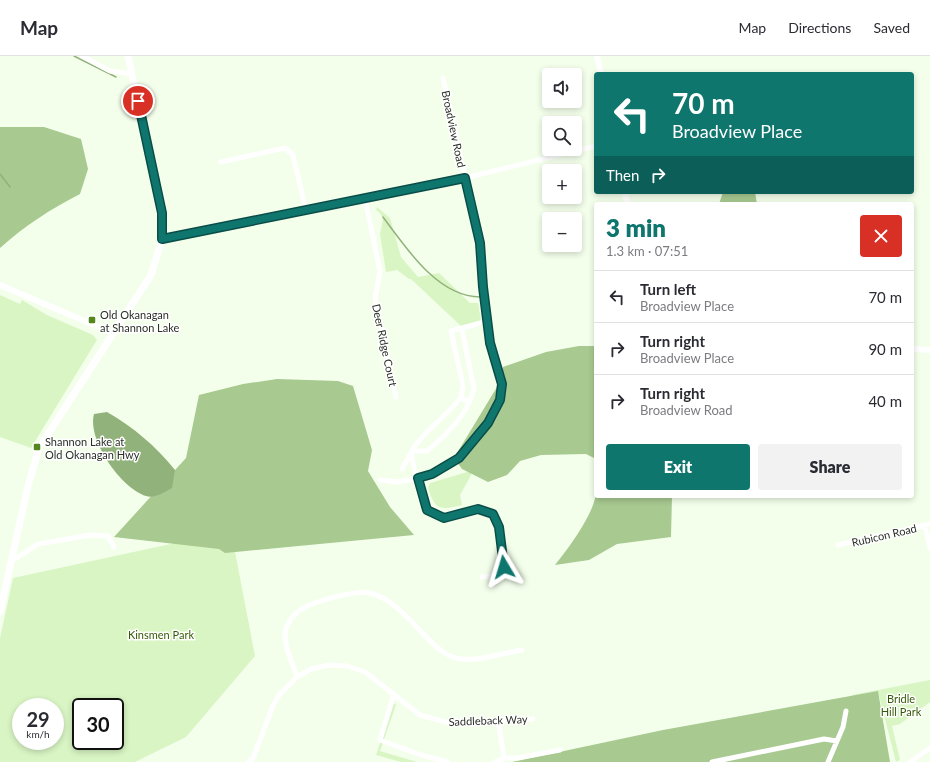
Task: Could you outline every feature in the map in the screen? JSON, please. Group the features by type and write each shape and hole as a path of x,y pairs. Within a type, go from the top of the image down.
{"main road":[{"path":"0,612 28,486 39,448 151,275 162,239 162,213 128,56"}],"street":[{"path":"82,56 110,71 132,74"},
{"path":"597,56 601,72"},
{"name":"Broadview Road","path":"380,480 398,482 418,478 432,474 459,458 488,423 500,400 502,384 490,343 480,243 443,78"},
{"path":"162,239 465,178 594,146"},
{"path":"221,162 285,148 292,155 306,211"},
{"name":"Deer Ridge Court","path":"365,199 380,271 375,300 396,398"},
{"path":"0,285 113,333"},
{"path":"402,469 415,444 455,406 461,397 462,386 451,331 488,321"},
{"path":"412,452 427,451 465,412 470,403 474,389 462,329"},
{"path":"914,349 930,350"},
{"path":"461,397 470,403"},
{"path":"412,452 427,510 444,518 478,509 493,514 499,527 504,567 493,576 482,576"},
{"path":"927,525 930,548"},
{"name":"Rubicon Road","path":"838,545 927,525"},
{"path":"12,561 38,544 91,535 108,536 114,548"},
{"path":"297,677 286,645 285,633 290,619 302,608 348,594 369,593 388,601 413,621 438,648 454,658 465,660 522,650"},
{"name":"Saddleback Way","path":"248,762 253,758 273,706 279,695 297,677 311,669 329,665 347,666 365,672 420,715 445,722 533,719"},
{"path":"394,694 380,740 421,756 448,762"},
{"path":"828,762 843,727 846,711"},
{"path":"498,719 504,758"},
{"path":"712,762 824,739 837,741"},
{"path":"910,762 930,748"},
{"path":"495,762 504,758 517,758 560,750"}],"green space":[{"path":"377,207 390,218 401,257 418,277 439,273 470,303 478,303 482,326 462,327 411,279 397,270 386,272 380,234 383,219 380,213 376,210"},
{"path":"0,295 20,304 22,300 47,315 93,335 97,340 31,448 0,437"},
{"path":"474,470 460,495 462,505 444,508 436,505 428,488 430,483"},
{"name":"Kinsmen Park","path":"231,531 255,656 186,737 135,762 0,762 0,638 13,578"},
{"name":"Bridle Hill Park","path":"930,680 930,702 900,724 892,726 900,760 896,762 878,692 852,697 852,695"},
{"path":"394,703 396,705 380,751 417,762 401,762 376,755"}],"shaded area":[{"path":"0,127 44,127 81,139 88,169 80,194 38,218 0,248"},
{"path":"722,194 755,194 757,202 720,202"},
{"path":"579,346 594,346 594,458 586,454 541,455 520,461 507,475 488,482 462,469 454,458 497,387 503,367 546,352"},
{"path":"277,379 338,381 353,386 372,450 368,471 390,507 414,535 225,553 219,549 114,537 186,458 199,395 243,384"},
{"path":"107,412 144,438 168,461 175,470 172,488 156,496 149,497 136,491 117,473 108,462 101,449 93,425 94,414"},
{"path":"595,498 672,498 671,537 617,544 589,560 555,565 586,521"},
{"path":"878,691 890,762 512,762 663,730"}],"waterway":[{"path":"74,56 116,77"},
{"path":"0,174 10,187"},
{"path":"383,217 424,269 437,280 450,289 465,295 480,297"}],"place":[{"name":"Old Okanagan at Shannon Lake","path":"92,320"},
{"name":"Shannon Lake at Old Okanagan Hwy","path":"37,447"}],"route":[{"path":"138,101 162,213 162,239 465,178 480,243 483,287 490,343 502,384 500,400 488,423 459,458 432,474 418,478 427,510 444,518 478,509 493,514 499,527 504,567"}]}
